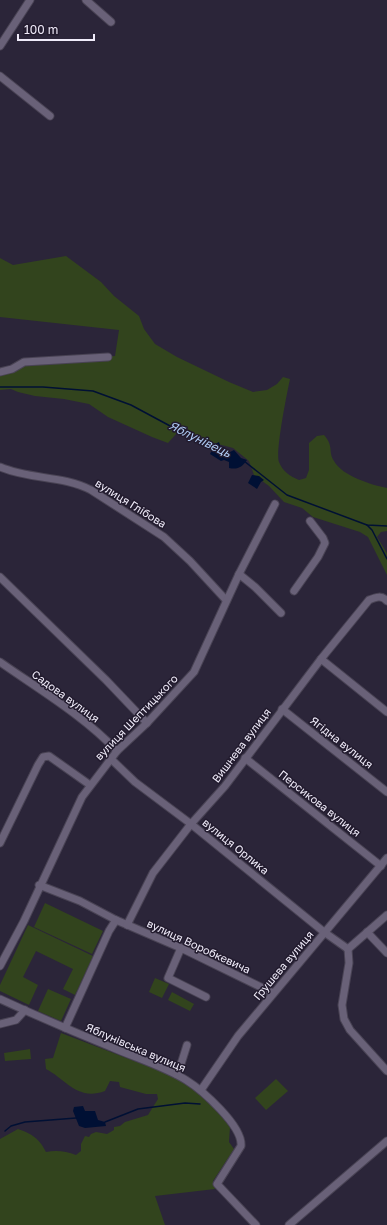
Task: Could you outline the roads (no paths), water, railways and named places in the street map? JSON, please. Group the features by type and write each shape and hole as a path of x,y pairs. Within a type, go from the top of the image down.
{"street":[{"path":"0,46 30,0"},
{"path":"86,0 111,22"},
{"path":"0,76 50,116"},
{"path":"0,372 12,369 24,362 108,357"},
{"name":"вулиця Глібова","path":"0,467 25,475 64,480 81,485 91,490 164,537 190,561 226,600"},
{"name":"вулиця Шептицького","path":"0,966 24,921 39,885 82,797 117,751 147,723 194,672 226,600 275,504"},
{"path":"294,590 318,557 325,543 323,538 310,522"},
{"path":"239,574 255,587 281,614"},
{"path":"0,577 106,680 147,723"},
{"name":"Вишнева вулиця","path":"127,925 153,873 191,824 225,786 321,659 369,600 375,597 380,597 387,601"},
{"path":"321,659 387,712"},
{"name":"Садова вулиця","path":"0,662 58,702 106,739 117,751"},
{"name":"Ягідна вулиця","path":"282,709 387,792"},
{"path":"0,843 43,757 49,756 90,785"},
{"name":"вулиця Орлика","path":"111,758 135,782 191,824 324,932 348,949"},
{"name":"Персикова вулиця","path":"245,758 381,866"},
{"name":"Грушева вулиця","path":"201,1090 238,1036 387,858"},
{"name":"вулиця Воробкевича","path":"39,885 80,901 116,920 181,948 273,993"},
{"path":"387,914 348,949 349,963 342,1005 344,1019 350,1030 387,1071"},
{"path":"65,1028 109,931 116,920"},
{"path":"367,932 387,953"},
{"path":"181,948 168,978 206,997"},
{"name":"Яблунівська вулиця","path":"0,999 176,1074 201,1090 217,1106 236,1129 241,1141 240,1146 217,1184 256,1225"},
{"path":"0,1024 16,1020 25,1010"},
{"path":"176,1074 187,1045"},
{"path":"289,1225 387,1141"}],"water":[{"path":"219,442 221,449 224,447 230,452 234,450 241,458 247,460 240,467 235,469 229,468 229,462 224,460 221,461 210,454 215,444"},
{"path":"252,475 259,476 264,480 257,489 248,483"},
{"path":"83,1106 85,1111 95,1111 98,1120 105,1122 106,1126 85,1128 79,1126 73,1111 74,1107"}],"waterway":[{"name":"Яблунівець","path":"0,387 43,387 93,391 131,405 214,447"},
{"name":"Яблунівець","path":"244,461 287,495 367,525 387,526"},
{"path":"367,525 372,530 387,559"},
{"path":"105,1122 138,1109 185,1103 200,1104"},
{"path":"5,1131 11,1126 25,1122 76,1118"}]}
